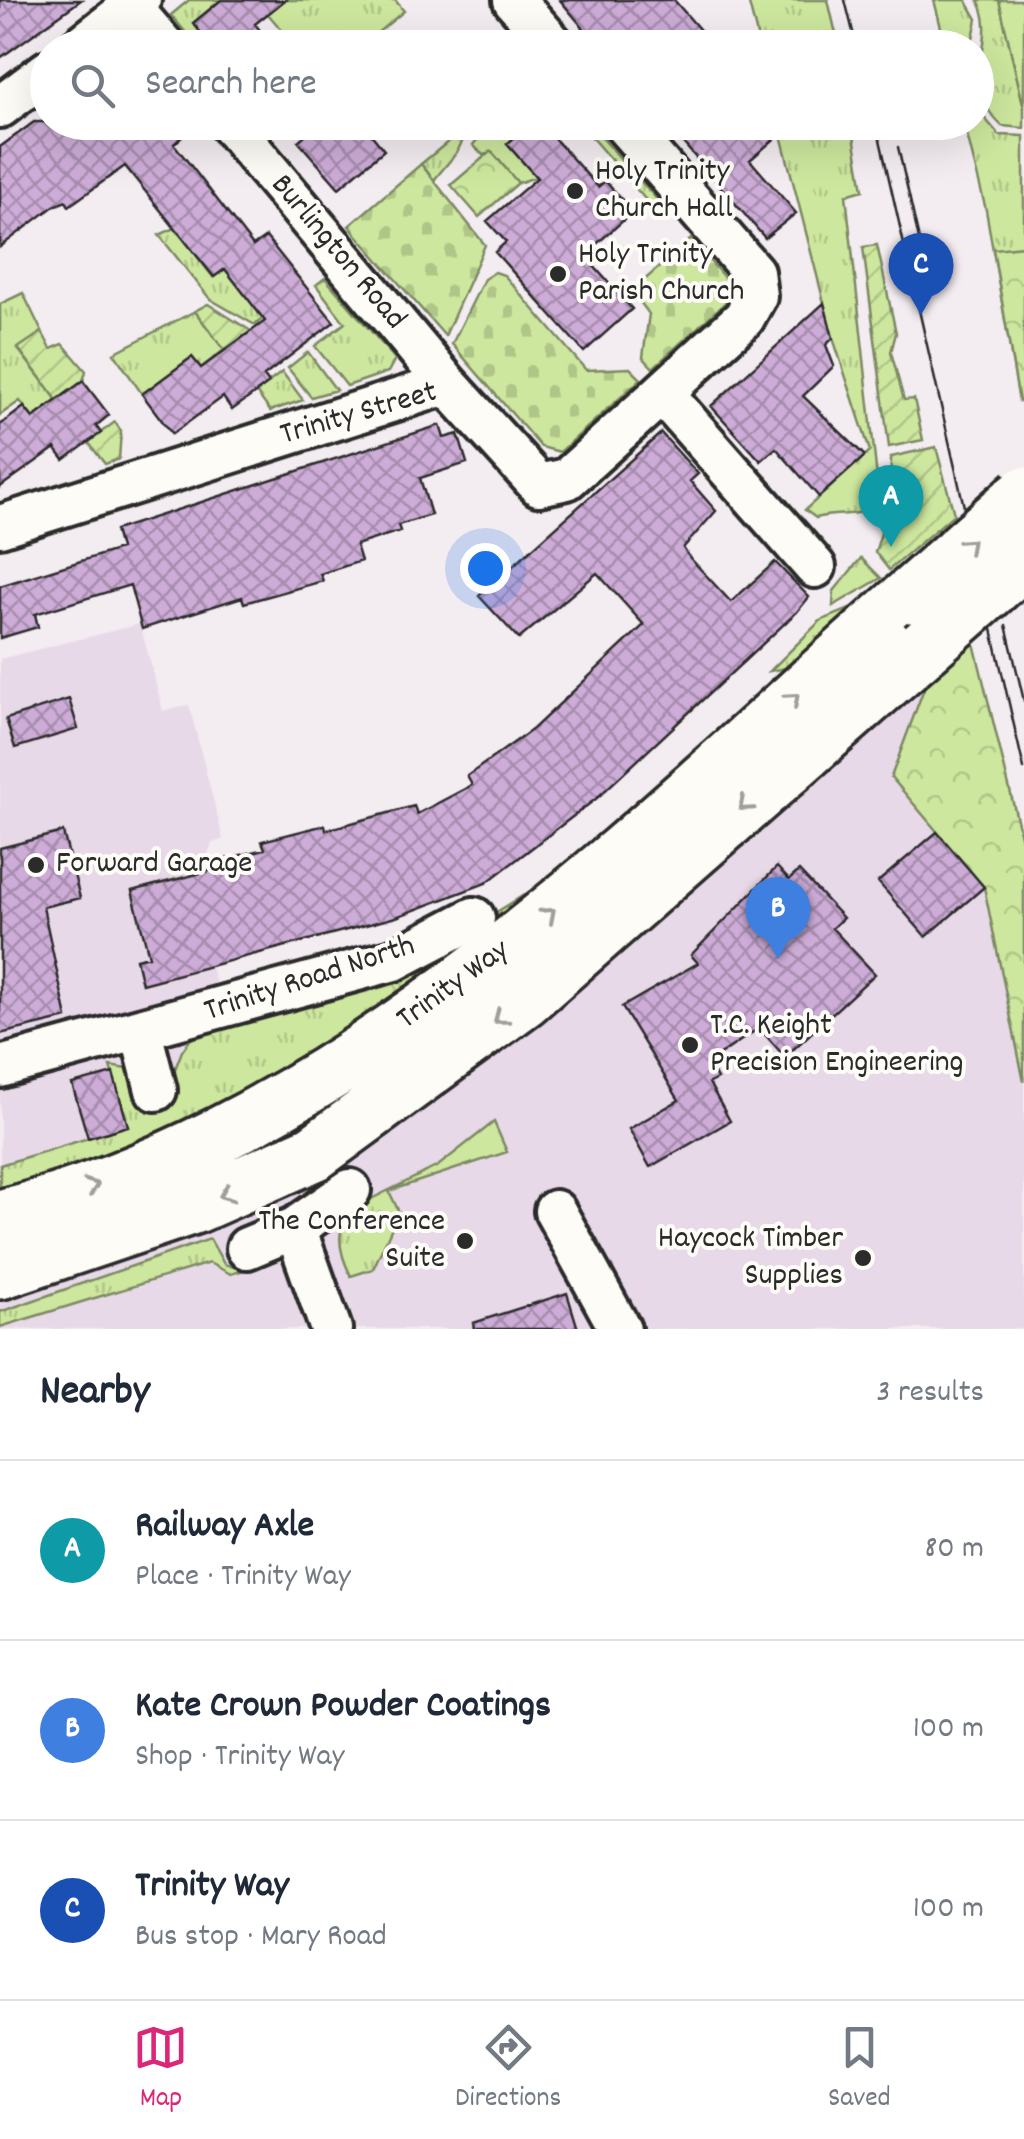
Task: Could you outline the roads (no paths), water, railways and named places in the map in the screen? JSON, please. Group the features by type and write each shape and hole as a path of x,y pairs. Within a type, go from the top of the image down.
{"main road":[{"name":"Trinity Way","path":"0,1218 146,1166 257,1114 355,1057 516,944 1024,495"},
{"name":"Trinity Way","path":"0,1271 196,1206 314,1153 524,999 1024,560"}],"street":[{"path":"514,0 540,30"},
{"path":"100,30 132,2 153,30"},
{"path":"0,106 30,84"},
{"name":"Burlington Road","path":"243,140 446,384"},
{"path":"638,140 753,272 756,296 744,318 662,393 814,567"},
{"name":"Trinity Street","path":"0,526 446,384 539,486 568,479 662,393"},
{"name":"Trinity Road North","path":"0,1067 141,1032 394,960 474,918"},
{"path":"141,1032 156,1090"},
{"path":"247,1248 295,1228 350,1190"},
{"path":"555,1212 620,1329"},
{"path":"295,1228 330,1329"}],"tram line":[{"path":"845,0 852,30"},
{"path":"880,140 1024,769"},
{"path":"898,147 920,244"},
{"path":"1006,625 1024,701"}],"place":[{"name":"Holy Trinity Church Hall","path":"575,191"},
{"name":"Holy Trinity Parish Church","path":"558,274"},
{"name":"Trinity Way","path":"921,315"},
{"name":"Railway Axle","path":"891,547"},
{"name":"Forward Garage","path":"36,865"},
{"name":"Kate Crown Powder Coatings","path":"778,959"},
{"name":"T.C. Keight Precision Engineering","path":"690,1045"},
{"name":"The Conference Suite","path":"465,1241"},
{"name":"Haycock Timber Supplies","path":"863,1258"}]}
